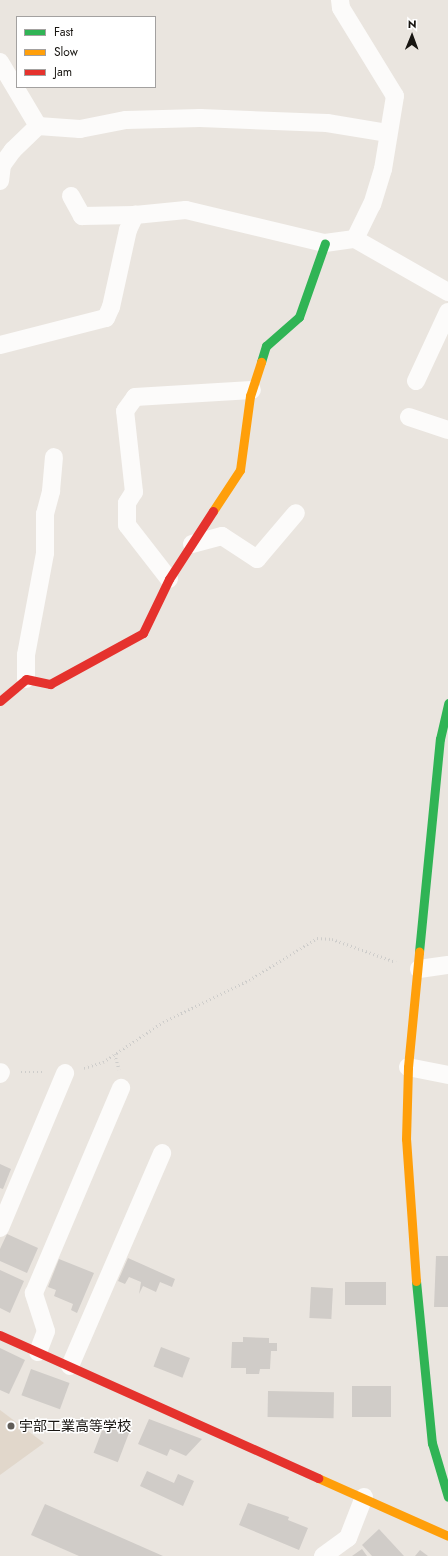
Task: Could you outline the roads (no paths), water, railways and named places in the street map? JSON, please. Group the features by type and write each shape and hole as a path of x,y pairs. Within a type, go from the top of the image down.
{"street":[{"path":"340,0 341,8 395,96 383,169 372,204 355,239"},
{"path":"0,62 38,126"},
{"path":"38,126 80,130 126,120 200,118 327,123 388,133"},
{"path":"0,181 2,166 9,155 38,126"},
{"path":"70,196 82,216 135,215 186,210 325,243 355,239 448,292"},
{"path":"0,345 106,318 111,307 126,238 135,215"},
{"path":"26,679 50,684 143,633 169,579 240,470 252,390 266,346 299,317 325,243"},
{"path":"416,381 448,312"},
{"path":"169,579 127,525 127,503 134,492 125,411 135,397 252,390"},
{"path":"409,417 448,430"},
{"path":"0,701 26,679 26,655 45,553 45,514 51,491 54,457"},
{"path":"192,544 222,536 257,559 296,513"},
{"path":"448,703 440,739 419,969 408,1067 406,1139 412,1246 432,1442 448,1497"},
{"path":"419,969 448,965"},
{"path":"408,1067 448,1075"},
{"path":"0,1228 65,1073"},
{"path":"38,1352 46,1331 34,1293 121,1088"},
{"path":"70,1366 162,1153"},
{"path":"0,1335 448,1536"},
{"path":"323,1556 348,1538 364,1497"}],"place":[{"name":"宇部工業高等学校","path":"11,1426"}]}
